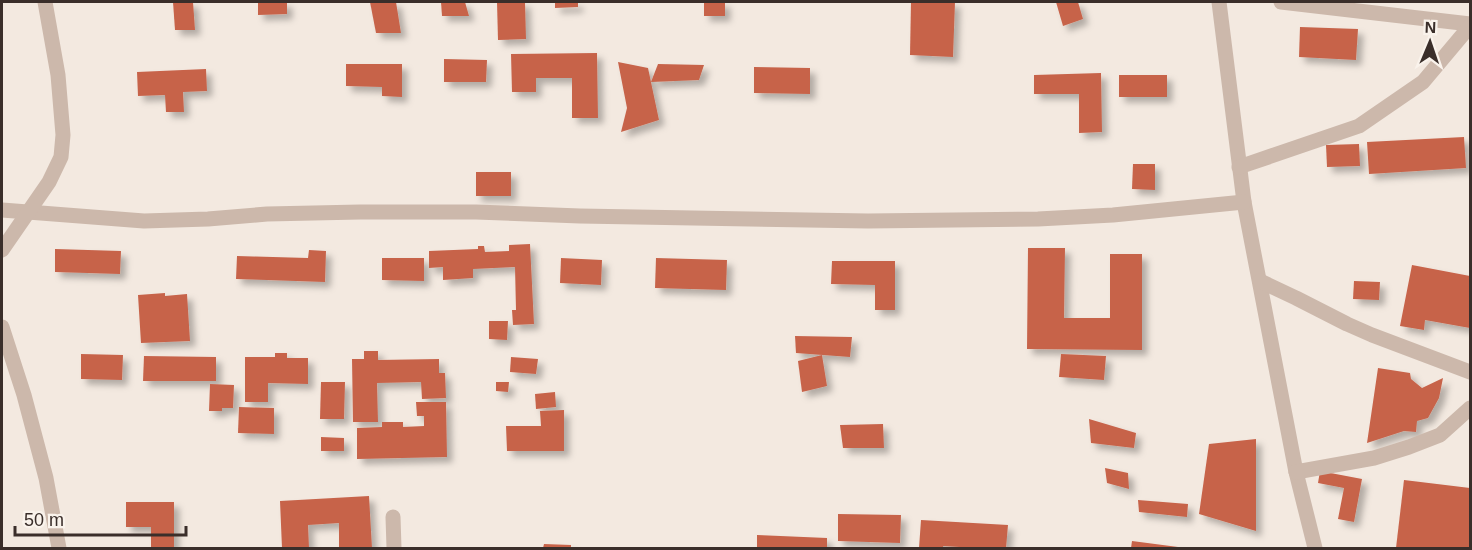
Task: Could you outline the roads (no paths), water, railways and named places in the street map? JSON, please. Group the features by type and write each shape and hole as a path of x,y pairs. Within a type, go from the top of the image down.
{"street":[{"path":"2,250 50,182 61,157 63,135 58,75 45,2"},
{"path":"1219,2 1244,202 1296,472 1315,549"},
{"path":"1281,2 1470,25"},
{"path":"1239,166 1359,126 1423,82 1470,25"},
{"path":"2,210 144,221 267,214 441,212 868,221 1038,219 1113,215 1244,202"},
{"path":"1260,281 1372,335 1470,372"},
{"path":"2,327 30,416 59,549"},
{"path":"1296,472 1374,458 1409,447 1440,435 1470,408"},
{"path":"393,518 394,549"}]}
